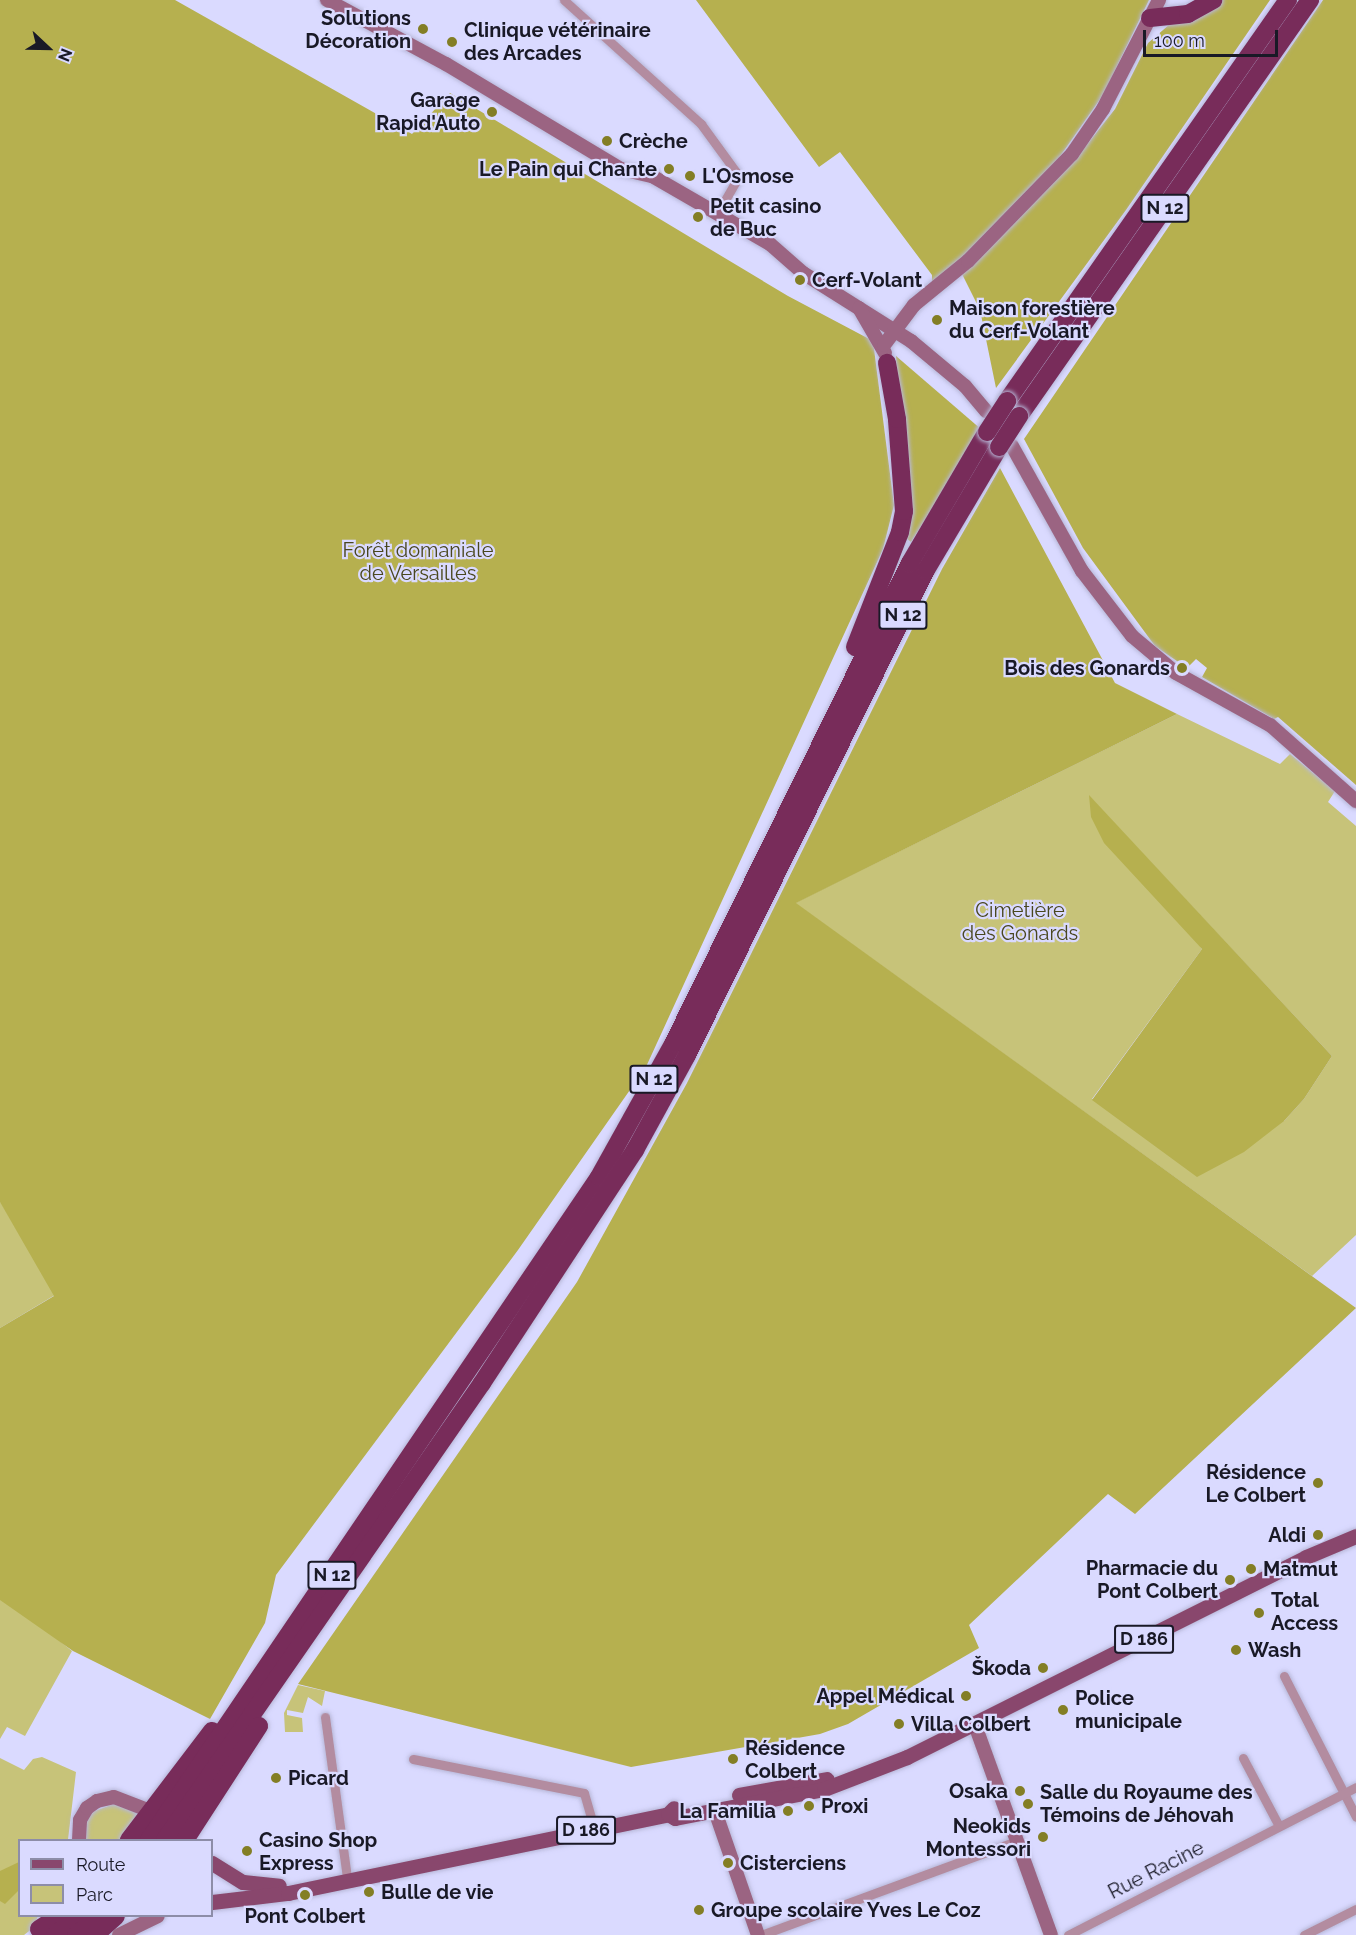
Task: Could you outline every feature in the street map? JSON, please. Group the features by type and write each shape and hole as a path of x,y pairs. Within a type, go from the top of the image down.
{"highway":[{"path":"1187,0 1210,2"},
{"name":"N 12","path":"150,1839 599,1177 673,1044 910,563 1007,401 1288,0"},
{"name":"N 12","path":"166,1839 319,1620 635,1150 687,1055 926,570 1006,447 1019,416 1310,0"},
{"path":"1150,18 1188,14 1210,2"},
{"path":"845,692 847,666 897,542 904,511 897,419 886,354"},
{"path":"186,1839 313,1640 319,1620"},
{"path":"130,1839 220,1721 241,1707"},
{"path":"42,1933 58,1917"},
{"path":"42,1933 74,1917"},
{"path":"76,1935 97,1917"},
{"path":"95,1935 115,1917"}],"main road":[{"path":"327,0 446,64 621,169 652,176 770,244 803,273 894,329 952,375 986,411"},
{"path":"886,354 894,329 914,305 968,261 1072,154 1103,109 1159,0"},
{"path":"859,306 886,354"},
{"path":"1006,447 1082,571 1132,636 1176,673 1270,725 1356,801"},
{"name":"D 186","path":"1314,1554 1356,1528"},
{"name":"D 186","path":"213,1902 276,1895 347,1878 668,1814 675,1807 713,1806 811,1781 844,1779 907,1757 975,1725 1314,1554 1356,1536"},
{"path":"975,1725 1051,1935"},
{"path":"79,1839 80,1820 87,1808 97,1801 114,1797 146,1809"},
{"path":"713,1806 759,1935"},
{"name":"D 186","path":"213,1864 229,1875 256,1886 318,1884"},
{"path":"229,1875 224,1887 232,1899"},
{"path":"42,1933 51,1917"},
{"path":"119,1935 156,1917"}],"street":[{"path":"564,0 701,124 736,172 736,181 718,212"},
{"path":"1284,1676 1356,1817"},
{"path":"325,1717 347,1878"},
{"path":"1243,1758 1279,1826"},
{"path":"413,1759 584,1793 594,1829"},
{"name":"Rue Racine","path":"1068,1935 1356,1787"},
{"path":"759,1935 1017,1841"},
{"path":"1304,1935 1356,1909"}],"green space":[{"name":"Forêt domaniale de Versailles","path":"0,0 175,0 412,134 450,93 788,296 873,341 894,505 883,549 646,1067 518,1250 276,1575 265,1623 210,1719 73,1651 0,1600 0,1328 54,1296 0,1202"},
{"path":"696,0 1149,0 1103,95 1056,162 960,261 932,283 932,275 840,152 819,167"},
{"path":"1223,0 1270,0 1126,210 996,388 980,310 961,272 1074,161 1115,109 1148,43 1170,24"},
{"path":"1323,0 1356,0 1356,785 1278,717 1274,719 1202,677 1207,668 1196,659 1187,668 1155,646 1083,548 1024,439"},
{"path":"896,356 982,430 911,542 906,538"},
{"path":"1000,468 1115,683 1177,714 796,903 1356,1308 1135,1514 1108,1494 969,1625 979,1648 848,1724 820,1734 631,1767 298,1684 577,1282 687,1083 942,569"},
{"name":"Cimetière des Gonards","path":"1177,714 1280,764 1290,754 1335,791 1328,802 1356,826 1356,1235 1312,1276 795,903","holes":["1089,796 1332,1056 1304,1099 1284,1121 1092,1099 1202,949"]},
{"path":"1089,795 1332,1056 1304,1099 1284,1121 1244,1152 1197,1177 1092,1100 1202,949 1104,843 1091,817"},
{"path":"0,1201 55,1295 0,1328"},
{"path":"0,1593 72,1651 25,1736 7,1727 0,1739"},
{"path":"298,1685 325,1691 322,1706 308,1697 303,1713 287,1710 287,1715 302,1718 303,1732 285,1732 284,1713"},
{"path":"42,1757 76,1772 68,1839 18,1839 18,1917 38,1917 33,1928 24,1935 0,1935 0,1758 24,1770 33,1759"},
{"path":"114,1804 143,1815 125,1839 86,1839 87,1822 92,1812"},
{"path":"18,1862 18,1891 5,1904 0,1901 0,1871"}],"place":[{"name":"Solutions Décoration","path":"423,29"},
{"name":"Clinique vétérinaire des Arcades","path":"452,42"},
{"name":"Garage Rapid'Auto","path":"492,112"},
{"name":"Crèche","path":"607,141"},
{"name":"Le Pain qui Chante","path":"669,169"},
{"name":"L'Osmose","path":"690,176"},
{"name":"Petit casino de Buc","path":"698,217"},
{"name":"Cerf-Volant","path":"800,280"},
{"name":"Maison forestière du Cerf-Volant","path":"937,320"},
{"name":"Bois des Gonards","path":"1182,668"},
{"name":"Résidence Le Colbert","path":"1318,1483"},
{"name":"Aldi","path":"1318,1535"},
{"name":"Matmut","path":"1251,1569"},
{"name":"Pharmacie du Pont Colbert","path":"1230,1580"},
{"name":"Total Access","path":"1259,1613"},
{"name":"Wash","path":"1236,1650"},
{"name":"Škoda","path":"1043,1668"},
{"name":"Appel Médical","path":"966,1696"},
{"name":"Police municipale","path":"1063,1710"},
{"name":"Villa Colbert","path":"899,1724"},
{"name":"Résidence Colbert","path":"733,1759"},
{"name":"Picard","path":"276,1778"},
{"name":"Osaka","path":"1020,1791"},
{"name":"Salle du Royaume des Témoins de Jéhovah","path":"1028,1804"},
{"name":"Proxi","path":"809,1806"},
{"name":"La Familia","path":"788,1811"},
{"name":"Neokids Montessori","path":"1043,1837"},
{"name":"Casino Shop Express","path":"247,1851"},
{"name":"Cisterciens","path":"728,1863"},
{"name":"Bulle de vie","path":"369,1892"},
{"name":"Pont Colbert","path":"305,1895"},
{"name":"Groupe scolaire Yves Le Coz","path":"699,1910"}]}
